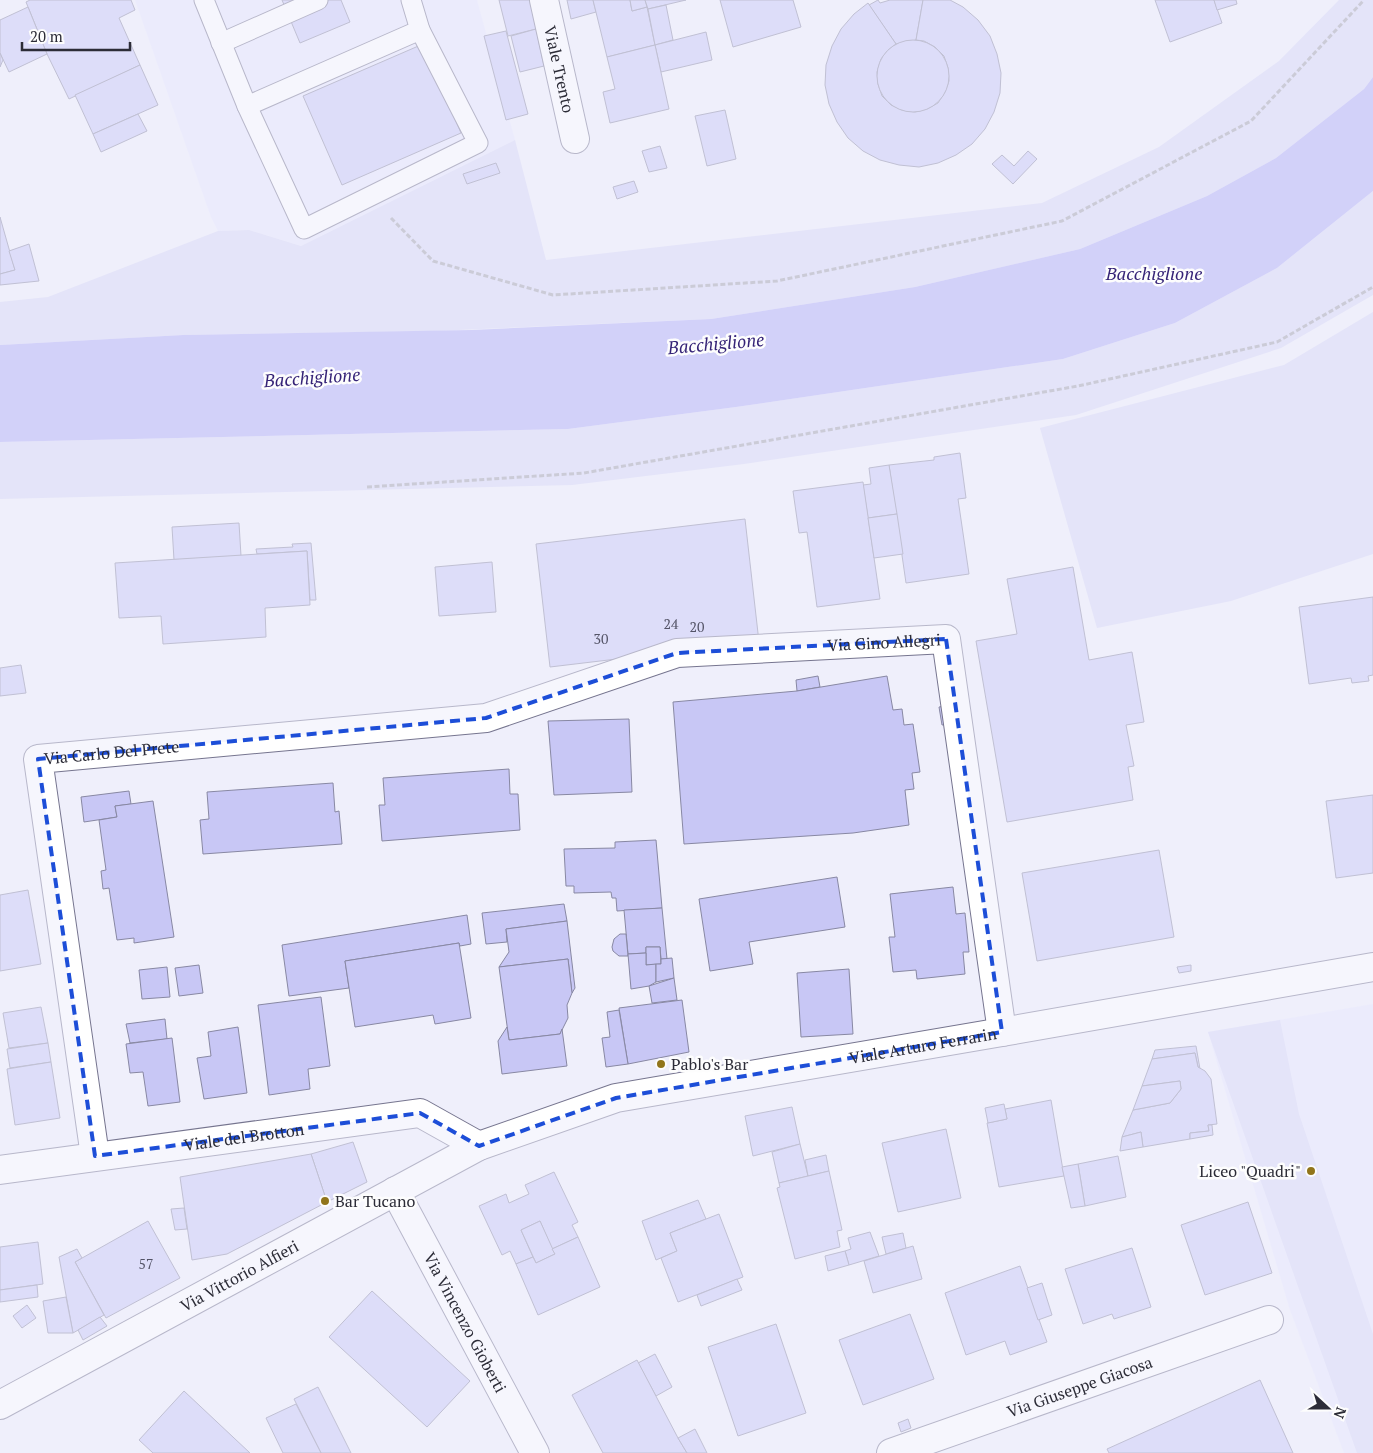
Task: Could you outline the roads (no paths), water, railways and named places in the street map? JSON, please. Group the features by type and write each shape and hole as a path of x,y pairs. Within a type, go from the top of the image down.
{"street":[{"name":"Viale Trento","path":"544,0 575,138"},
{"name":"Via Gino Allegri","path":"523,706 677,653 946,639 1002,1032"},
{"name":"Via Carlo Del Prete","path":"95,1156 38,759 486,718 523,706"},
{"name":"Viale Arturo Ferrarin","path":"479,1146 616,1098 1373,966"},
{"name":"Viale del Brotton","path":"0,1170 420,1113 479,1146"},
{"name":"Via Vittorio Alfieri","path":"0,1405 479,1146"},
{"name":"Via Vincenzo Gioberti","path":"395,1190 535,1453"},
{"name":"Via Giuseppe Giacosa","path":"897,1452 1269,1320"}],"lane":[{"path":"204,0 247,106 304,229 478,142 420,30 411,0"},
{"path":"221,42 318,0"},
{"path":"247,106 420,30"}],"water":[{"name":"Bacchiglione","path":"1373,77 1373,191 1277,268 1175,323 1063,359 736,407 568,429 0,442 0,345 183,335 472,330 711,319 915,287 1080,249 1207,196 1276,158 1364,89"}],"place":[{"name":"Pablo's Bar","path":"661,1064"},
{"name":"Liceo \"Quadri\"","path":"1311,1171"},
{"name":"Bar Tucano","path":"325,1201"}]}
